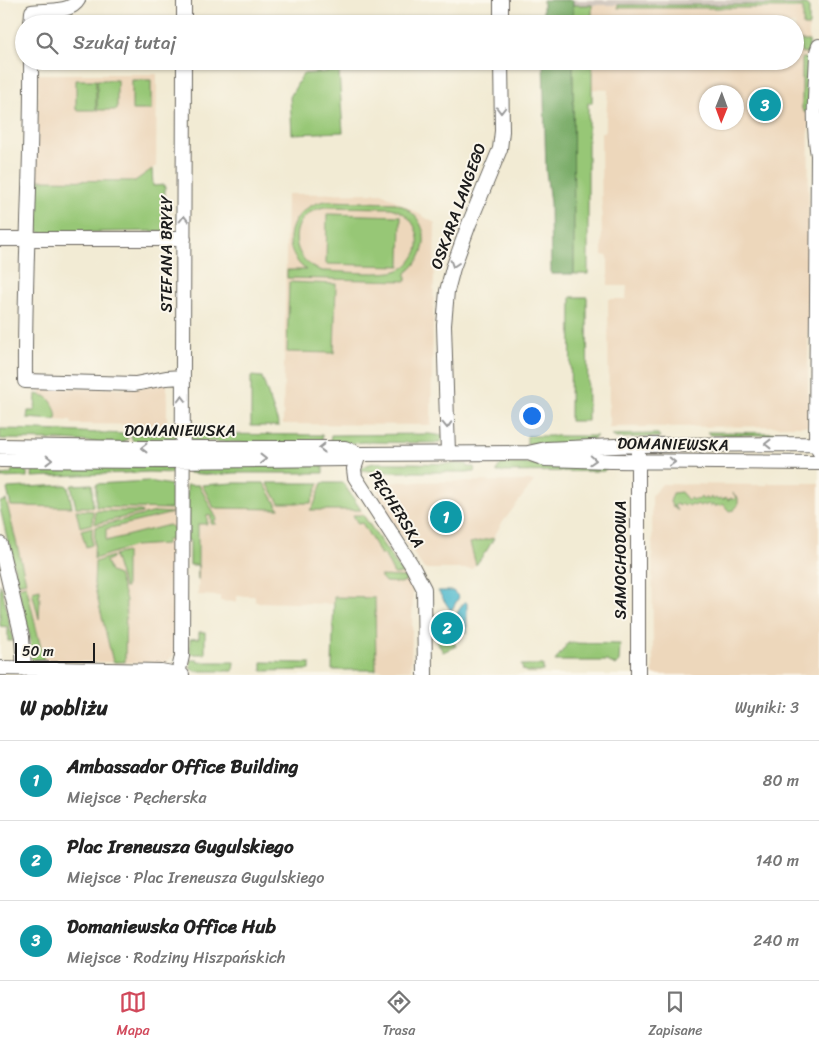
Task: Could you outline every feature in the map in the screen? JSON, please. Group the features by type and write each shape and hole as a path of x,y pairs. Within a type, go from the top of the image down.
{"street":[{"path":"32,15 32,12 68,8 75,5 78,0"},
{"path":"184,0 184,15"},
{"path":"501,0 501,15"},
{"path":"818,446 819,154 815,139 815,104 817,52 819,46"},
{"path":"30,70 24,316 25,381 135,384 182,377"},
{"name":"STEFANA BRYŁY","path":"180,674 182,656 184,70"},
{"name":"OSKARA LANGEGO","path":"448,453 444,325 447,294 453,268 500,149 502,131 501,70"},
{"path":"0,239 184,239"},
{"name":"DOMANIEWSKA","path":"528,453 546,449 638,445 818,446"},
{"name":"SAMOCHODOWA","path":"638,445 638,675"},
{"name":"DOMANIEWSKA","path":"0,446 182,454"},
{"name":"DOMANIEWSKA","path":"0,460 345,448 359,454 528,453 545,459 716,463 819,463"},
{"name":"PĘCHERSKA","path":"359,454 354,468 355,477 421,580 425,592 425,675"},
{"path":"0,544 22,637 24,669"},
{"path":"0,668 161,671 180,674"}],"shaded area":[{"path":"573,0 805,0 804,5 573,5"},
{"path":"592,5 806,5 809,8 808,426 609,427 608,299 626,299 627,286 608,286 608,256 602,255 601,132 605,132 608,90 592,89 592,70 804,70 804,15 592,15"},
{"path":"38,74 157,74 156,166 135,181 37,180"},
{"path":"382,193 435,223 431,425 283,424 287,194"},
{"path":"167,383 167,425 72,424 71,421 54,420 57,414 50,401 41,395 41,389 141,388"},
{"path":"534,481 500,526 487,550 472,569 424,569 382,507 378,486 381,482"},
{"path":"768,483 819,483 819,675 653,675 652,495 662,484 767,485"},
{"path":"344,484 413,588 411,670 376,670 375,598 334,597 333,604 255,602 255,596 237,596 236,602 220,601 220,596 198,595 198,485"},
{"path":"6,500 12,506 173,509 174,655 166,663 34,661 31,658 30,638 0,508 0,502"}],"green space":[{"path":"543,0 573,0 573,15 543,15"},
{"path":"573,5 592,5 592,15 573,15"},
{"path":"618,5 806,5 809,8 809,26 804,26 803,8 618,8"},
{"path":"804,41 809,41 809,53 804,53"},
{"path":"804,58 809,58 809,113 804,112 802,109 802,70 804,70"},
{"path":"543,70 573,70 574,274 551,274 550,203 546,171"},
{"path":"573,70 592,70 592,103 588,103 588,274 574,274"},
{"path":"339,71 343,132 292,134 290,97 303,74"},
{"path":"76,80 96,80 96,110 76,110"},
{"path":"97,80 117,80 117,110 97,110"},
{"path":"132,80 151,80 151,110 132,110"},
{"path":"152,169 153,186 165,185 164,231 40,233 36,229 37,180 135,181"},
{"path":"326,201 396,203 407,209 421,225 424,245 421,255 406,273 406,281 287,278 287,270 306,270 297,261 290,239 296,219 314,204","holes":["326,207 391,208 403,213 409,219 418,236 416,253 402,269 383,273 322,271 310,265 302,257 297,247 296,236 299,226 304,217 313,211"]},
{"path":"327,214 401,216 400,266 326,264"},
{"path":"289,282 336,284 334,353 287,352"},
{"path":"571,297 587,297 588,421 570,421"},
{"path":"251,376 262,377 279,426 251,426"},
{"path":"36,394 45,396 50,400 55,409 56,419 27,418 28,411 35,411"},
{"path":"0,429 127,434 128,439 124,441 124,444 0,439"},
{"path":"707,432 791,433 791,435 710,435"},
{"path":"133,434 177,435 171,444 155,441 133,441 131,436"},
{"path":"429,434 444,436 438,443 365,442 330,445 331,435"},
{"path":"658,434 660,437 616,438 611,435"},
{"path":"188,435 322,435 323,445 192,441"},
{"path":"527,436 597,436 592,440 575,444 553,445 527,444"},
{"path":"372,463 467,464 468,467 474,467 475,472 376,472 361,470"},
{"path":"502,463 605,466 606,468 604,471 497,472"},
{"path":"323,465 323,473 234,473 216,475 188,473 193,466"},
{"path":"33,466 171,467 176,473 149,472 32,477"},
{"path":"0,469 1,475 11,474 12,470 25,470 27,477 0,478"},
{"path":"148,481 173,487 174,505 172,509 96,507 97,484"},
{"path":"264,483 279,509 214,508 202,485"},
{"path":"267,483 319,483 311,503 279,503"},
{"path":"322,483 343,483 361,510 310,510 314,505"},
{"path":"92,484 93,507 76,507 71,486"},
{"path":"66,485 72,507 11,506 7,489 8,488"},
{"path":"187,485 199,485 217,519 214,520 216,524 211,524 211,516 207,515 207,524 198,524 198,565 190,565 190,541 187,540"},
{"path":"681,492 688,500 695,498 698,500 701,497 703,500 706,497 708,500 711,497 713,500 721,498 723,500 726,497 728,500 731,498 734,500 736,497 732,492 738,498 738,505 734,510 729,511 723,504 720,507 718,505 715,507 713,504 705,506 703,504 700,506 697,504 695,506 692,504 689,506 687,504 684,506 682,504 679,506 677,504 674,506 678,511 670,502 673,493"},
{"path":"6,500 26,582 18,584 0,508 0,502"},
{"path":"76,510 93,511 92,524 80,527"},
{"path":"95,511 141,511 142,513 95,524"},
{"path":"156,512 173,513 106,529 106,541 169,525 174,528 174,540 167,540 166,544 134,546 94,559 95,527"},
{"path":"353,515 363,515 403,574 394,574 384,554 381,555 362,523 358,524"},
{"path":"92,527 92,545 86,547 81,530"},
{"path":"494,538 487,550 476,565 470,543"},
{"path":"126,552 126,588 124,588 114,555"},
{"path":"112,556 112,558 106,561 110,572 118,575 126,600 125,662 113,662 94,584 95,562"},
{"path":"380,576 405,577 407,580 401,583 385,582"},
{"path":"0,584 13,641 8,641 8,627 0,626"},
{"path":"26,585 44,661 34,661 31,658 30,638 18,587"},
{"path":"40,589 40,594 38,595 40,598 39,619 32,591"},
{"path":"334,597 375,598 376,670 332,670"},
{"path":"434,613 443,626 435,639 434,637"},
{"path":"445,629 456,646 443,652 437,641"},
{"path":"199,632 205,632 205,654 190,654 190,639 199,638"},
{"path":"568,643 620,644 619,662 616,665 607,661 555,661"},
{"path":"190,660 198,660 198,662 234,662 233,671 195,671 191,669"},
{"path":"262,662 310,663 310,670 262,671"},
{"path":"521,665 543,665 543,671 527,672 523,670"}],"water":[{"path":"438,591 453,591 459,597 451,611"},
{"path":"465,601 467,603 467,634 455,616"}],"place":[{"name":"Domaniewska Office Hub","path":"765,105"},
{"name":"Ambassador Office Building","path":"446,517"},
{"name":"Plac Ireneusza Gugulskiego","path":"447,628"}]}
